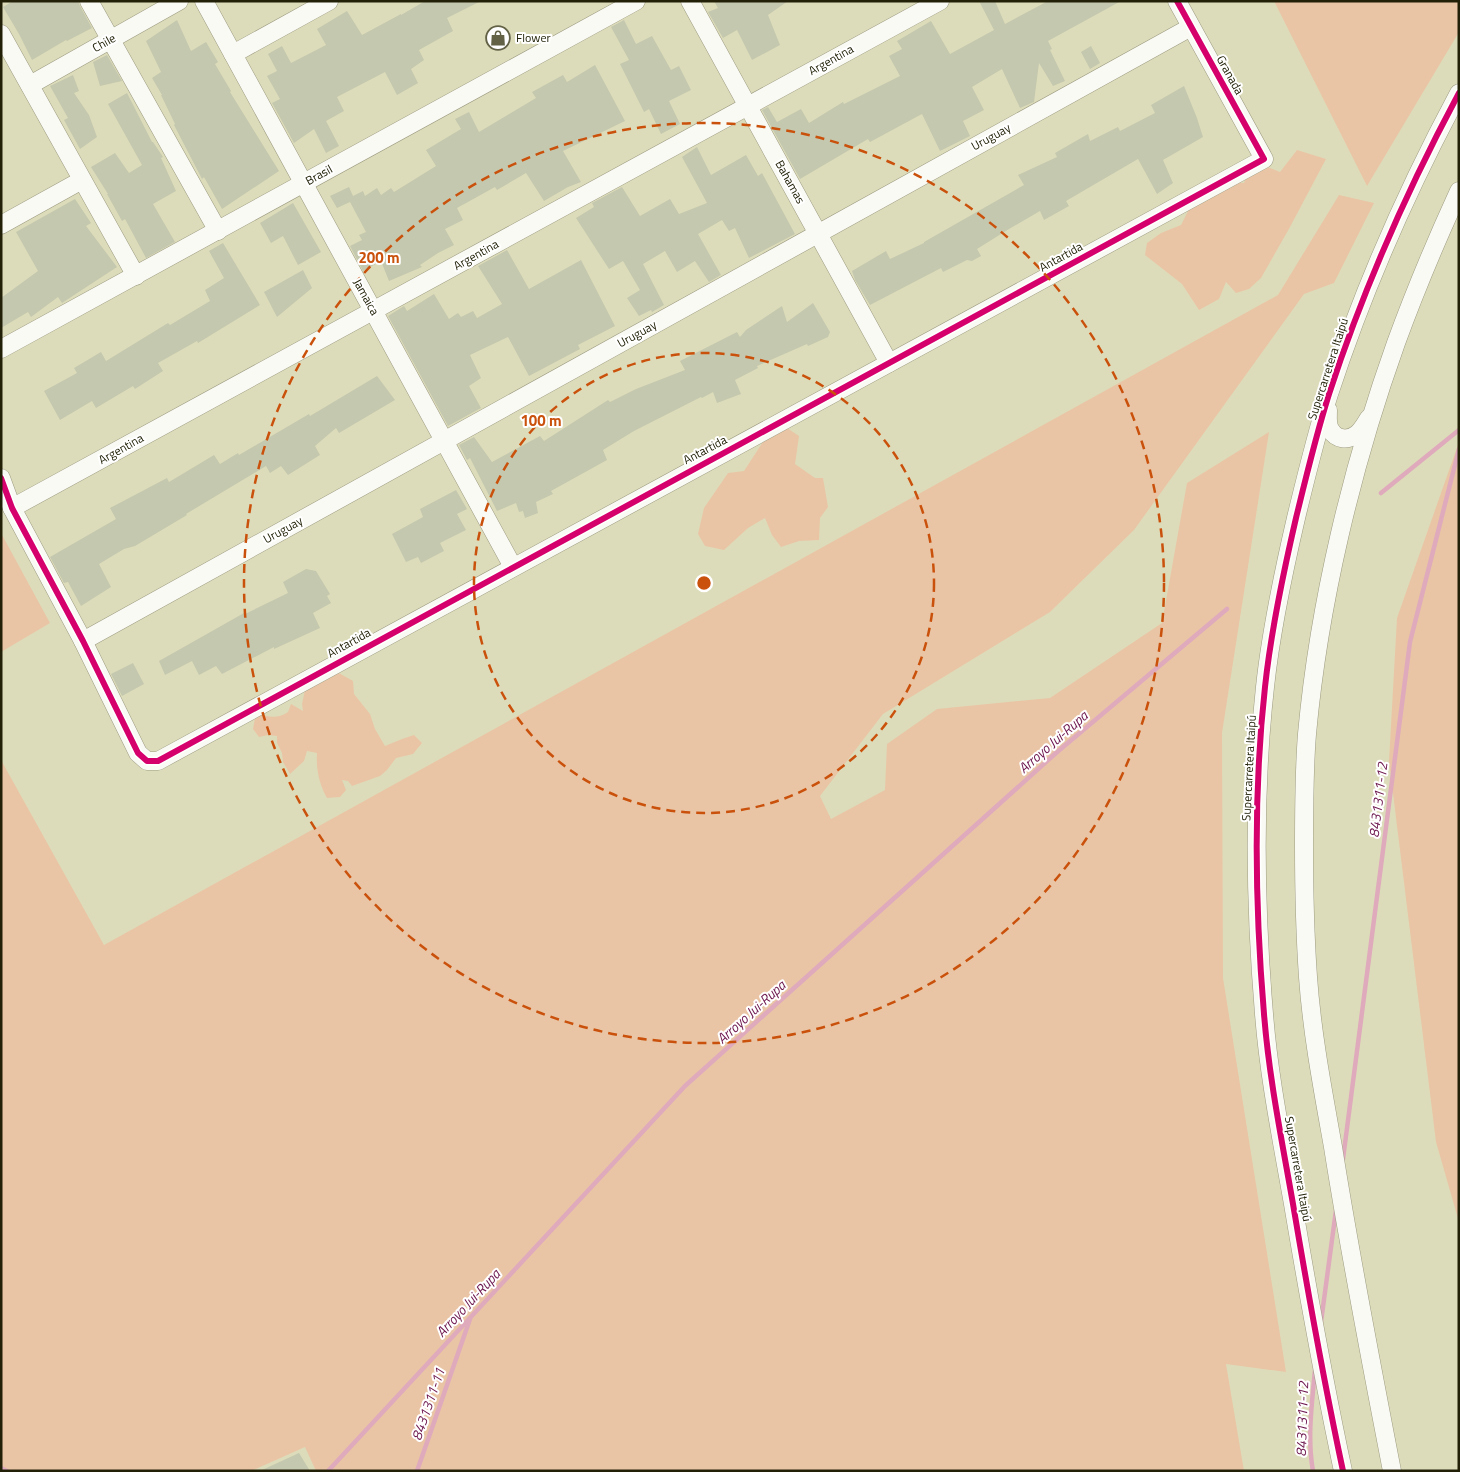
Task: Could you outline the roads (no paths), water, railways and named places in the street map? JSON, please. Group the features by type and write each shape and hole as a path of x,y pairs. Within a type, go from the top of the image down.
{"street":[{"path":"89,1 218,231"},
{"name":"Chile","path":"30,85 179,1"},
{"name":"Jamaica","path":"204,1 513,567"},
{"path":"233,54 329,1"},
{"name":"Brasil","path":"1,349 636,1"},
{"name":"Bahamas","path":"690,1 889,363"},
{"name":"Argentina","path":"12,508 940,1"},
{"name":"Granada","path":"1177,1 1264,159"},
{"name":"Uruguay","path":"83,641 1191,26"},
{"path":"1,34 136,276"},
{"name":"Supercarretera Itaipú","path":"1343,1471 1325,1386 1270,1077 1261,981 1257,889 1259,754 1265,685 1275,619 1289,548 1328,397 1370,282 1398,216 1459,93"},
{"name":"Antartida","path":"83,641 138,753 147,761 158,761 1264,159"},
{"path":"1,225 82,180"},
{"path":"1392,1471 1351,1261 1315,1039 1308,979 1305,912 1304,788 1307,735 1314,676 1325,609 1344,520 1374,411 1395,344 1459,191"},
{"path":"1328,397 1330,429 1336,436 1343,439 1351,438 1358,433 1374,411"},
{"path":"1,478 12,508 83,641"}],"waterway":[{"name":"Arroyo Jui-Rupa","path":"1381,493 1459,430"},
{"name":"8431311-12","path":"1343,1159 1410,642 1459,449"},
{"name":"Arroyo Jui-Rupa","path":"328,1471 685,1086 1056,753 1227,609"},
{"name":"8431311-12","path":"1321,1322 1336,1210"},
{"name":"8431311-11","path":"417,1471 470,1319"},
{"name":"8431311-12","path":"1313,1471 1310,1433 1315,1370"},
{"path":"1,1468 7,1471"}],"place":[{"name":"Flower","path":"498,38"}]}
